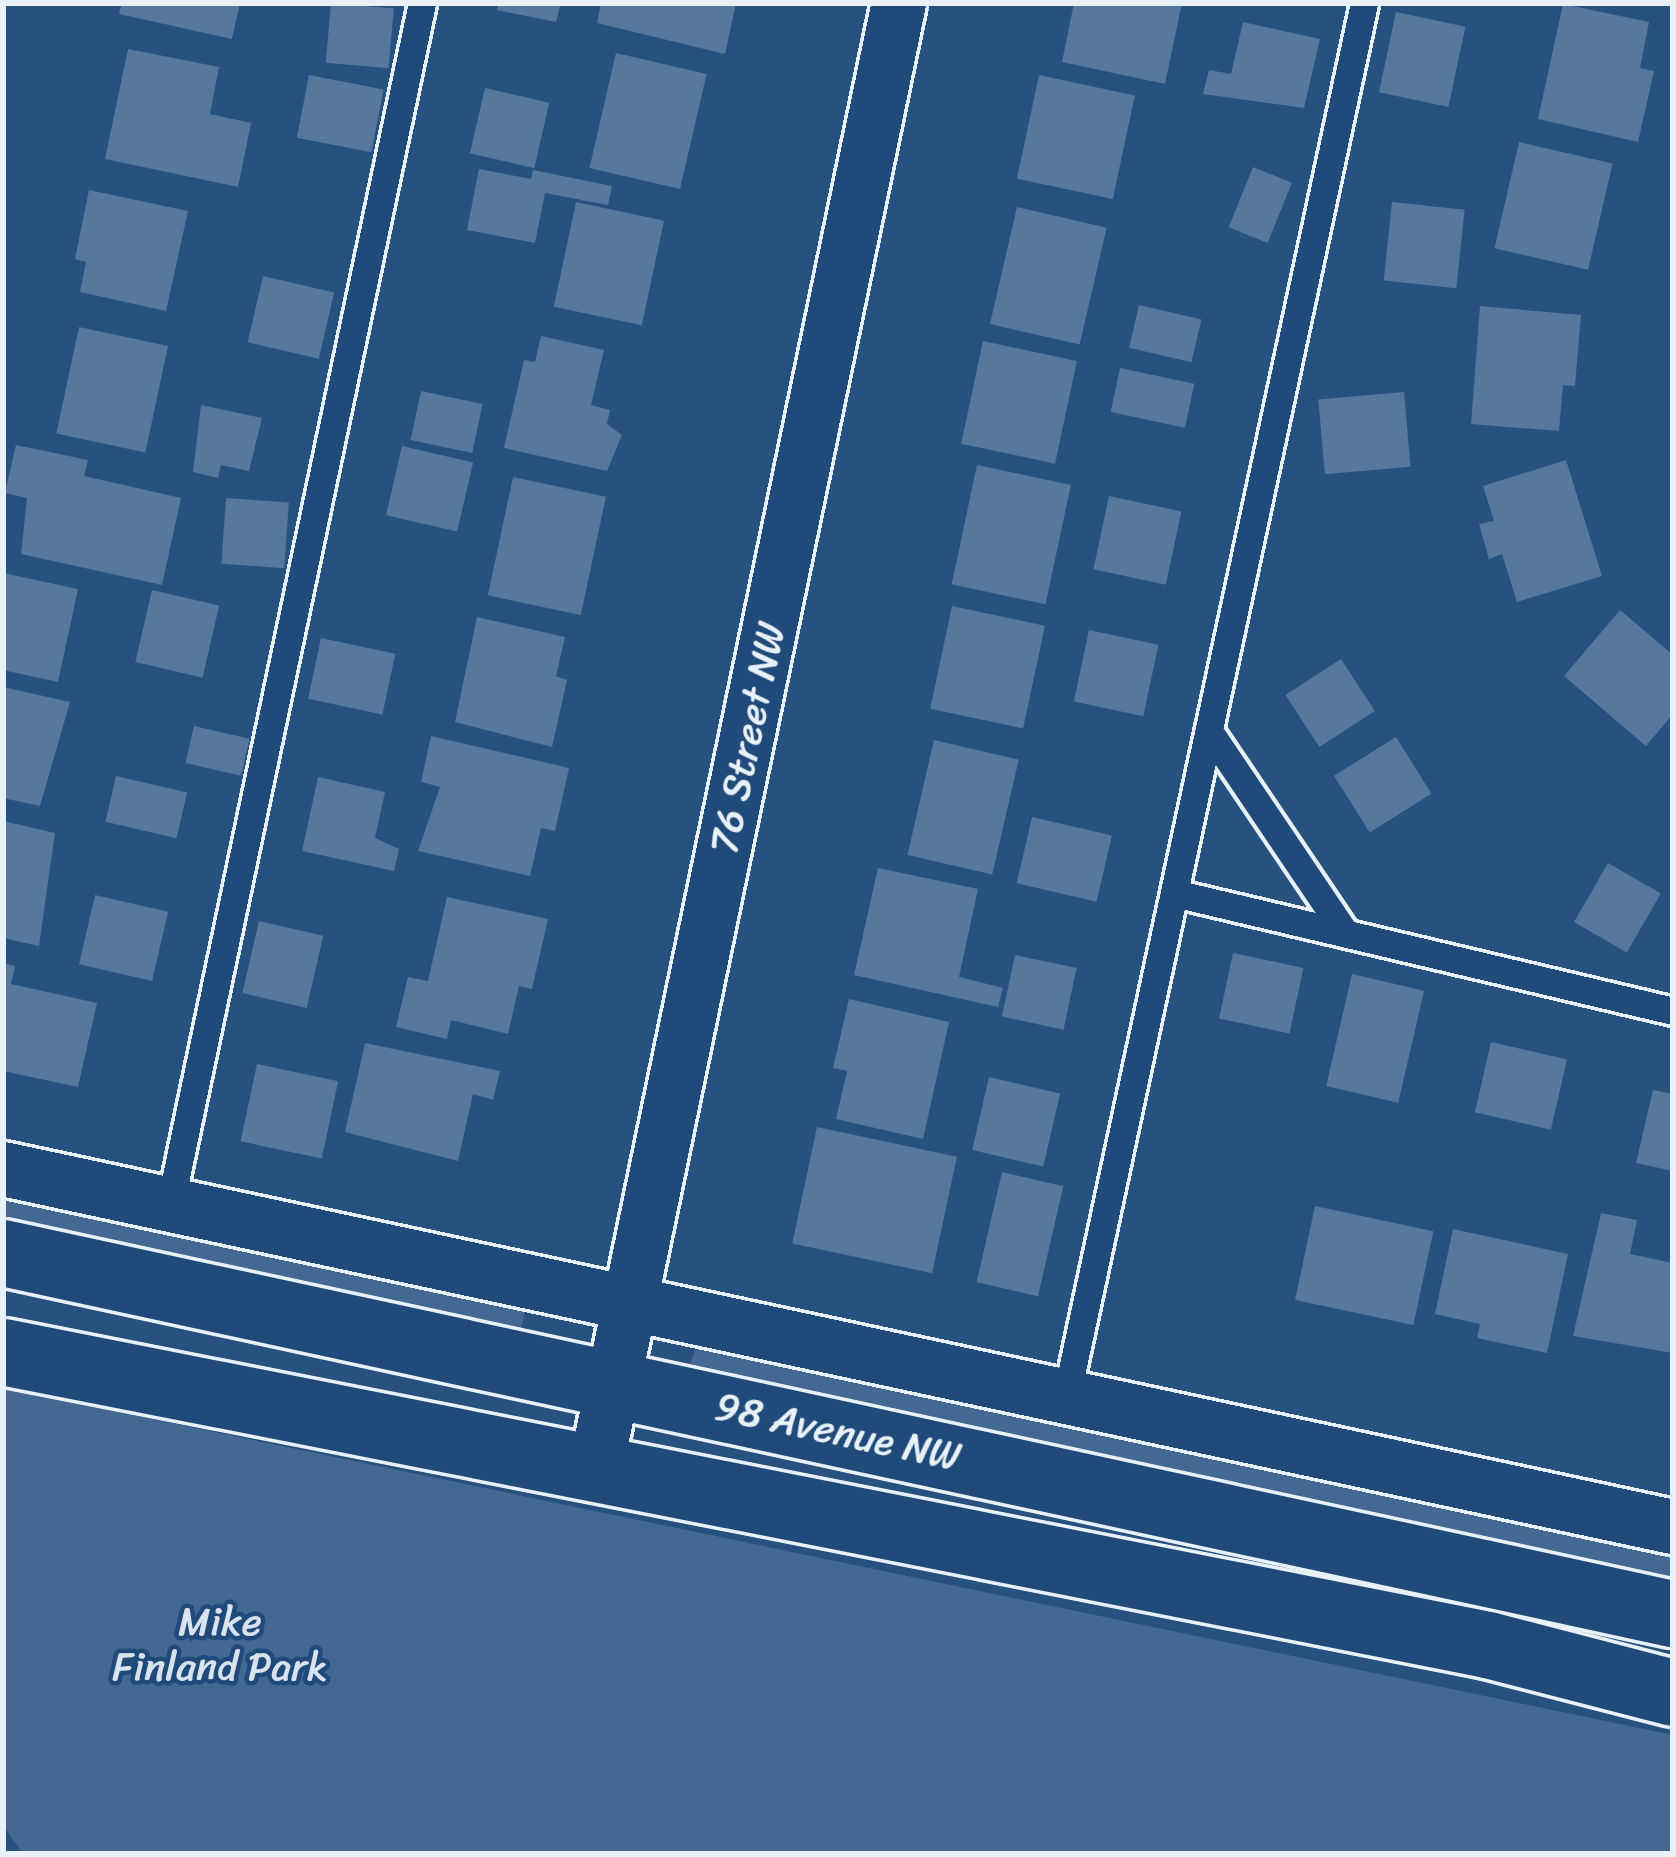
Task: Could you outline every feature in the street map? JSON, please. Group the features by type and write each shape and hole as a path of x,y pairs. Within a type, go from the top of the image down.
{"main road":[{"name":"98 Avenue NW","path":"3,1253 1673,1614"},
{"path":"3,1352 1488,1645 1673,1693"}],"street":[{"name":"76 Street NW","path":"595,1472 899,3"},
{"name":"98 Avenue NW","path":"3,1169 1673,1527"}],"lane":[{"path":"170,1205 422,3"},
{"path":"1066,1398 1364,3"},
{"path":"1209,730 1346,933"},
{"path":"1174,893 1673,1011"}],"green space":[{"path":"3,1198 525,1309 521,1329 3,1218"},
{"path":"706,1348 1673,1556 1673,1577 690,1364 695,1350"},
{"name":"Mike Finland Park","path":"3,1388 1673,1735 1673,1854 23,1854 3,1825"}],"building":[{"path":"122,3 240,3 232,39 119,14"},
{"path":"331,3 394,8 389,68 326,63"},
{"path":"498,3 561,3 556,22 497,10"},
{"path":"601,3 736,3 725,54 597,23"},
{"path":"1074,3 1182,3 1165,84 1062,62"},
{"path":"1563,4 1649,22 1640,68 1654,71 1638,142 1538,119"},
{"path":"1396,12 1465,27 1448,107 1379,92"},
{"path":"1243,22 1320,39 1304,108 1203,94 1209,70 1231,74"},
{"path":"128,49 219,67 210,114 251,123 238,187 105,159"},
{"path":"616,53 707,74 680,189 589,168"},
{"path":"309,75 384,90 371,152 297,138"},
{"path":"1039,75 1135,95 1113,199 1017,179"},
{"path":"485,88 549,103 534,168 470,153"},
{"path":"1519,142 1613,164 1588,270 1494,248"},
{"path":"1253,167 1292,183 1268,243 1229,227"},
{"path":"479,169 531,179 533,170 612,186 608,205 545,193 535,243 467,230"},
{"path":"89,190 188,211 166,311 80,292 86,262 75,259"},
{"path":"576,202 664,221 642,325 554,307"},
{"path":"1392,202 1465,210 1456,288 1384,281"},
{"path":"1017,207 1107,228 1080,345 990,324"},
{"path":"263,276 334,292 319,359 248,342"},
{"path":"1139,305 1201,319 1191,362 1129,348"},
{"path":"1480,306 1581,315 1575,386 1563,385 1559,431 1471,424"},
{"path":"79,327 168,346 145,453 56,434"},
{"path":"541,336 604,350 591,405 610,410 607,424 622,435 607,471 504,448 524,360 535,362"},
{"path":"983,341 1077,361 1055,464 961,444"},
{"path":"1120,368 1194,384 1185,428 1111,412"},
{"path":"421,391 483,404 472,453 411,440"},
{"path":"1404,392 1411,467 1325,474 1318,399"},
{"path":"201,405 262,418 249,471 221,465 218,478 193,472"},
{"path":"16,445 88,460 84,476 181,498 162,585 21,554 27,498 5,493"},
{"path":"402,446 473,462 457,532 386,515"},
{"path":"1566,460 1602,576 1517,602 1502,554 1489,559 1479,524 1494,521 1483,486"},
{"path":"977,465 1071,485 1046,604 952,584"},
{"path":"513,477 606,497 581,615 488,595"},
{"path":"1109,496 1181,511 1166,585 1093,569"},
{"path":"226,498 289,502 284,568 221,564"},
{"path":"3,573 78,589 58,682 3,670"},
{"path":"152,590 219,606 203,678 135,662"},
{"path":"952,606 1045,626 1023,728 930,709"},
{"path":"1620,610 1673,655 1673,714 1646,746 1564,676"},
{"path":"477,617 565,637 556,676 567,680 552,747 455,722"},
{"path":"1089,630 1158,645 1143,716 1074,701"},
{"path":"321,638 395,654 382,714 308,699"},
{"path":"1341,659 1375,711 1319,747 1286,695"},
{"path":"3,687 70,702 40,806 3,798"},
{"path":"194,726 250,739 241,776 185,763"},
{"path":"431,736 569,768 555,831 541,828 530,876 418,851 440,787 421,782"},
{"path":"1396,737 1432,794 1370,833 1334,776"},
{"path":"934,740 1019,760 992,875 907,855"},
{"path":"116,776 187,792 177,838 105,822"},
{"path":"318,777 385,792 375,838 399,849 394,871 302,851"},
{"path":"1032,817 1112,835 1097,902 1017,883"},
{"path":"3,821 55,833 39,946 3,938"},
{"path":"1608,863 1661,894 1627,952 1574,922"},
{"path":"878,868 978,889 959,977 1003,988 998,1007 854,975"},
{"path":"95,895 168,912 152,981 79,964"},
{"path":"447,897 548,919 532,989 519,986 508,1034 451,1020 447,1039 396,1027 408,977 428,981"},
{"path":"259,921 323,936 307,1008 242,993"},
{"path":"1233,953 1303,968 1289,1034 1219,1019"},
{"path":"1015,955 1077,968 1064,1030 1002,1017"},
{"path":"3,963 15,966 11,984 97,1003 78,1087 3,1071"},
{"path":"1352,974 1424,991 1398,1103 1326,1086"},
{"path":"849,999 949,1022 923,1139 836,1119 847,1071 833,1068"},
{"path":"1491,1042 1567,1060 1551,1130 1475,1112"},
{"path":"365,1043 500,1071 493,1100 473,1094 458,1161 345,1132"},
{"path":"257,1064 338,1081 322,1159 241,1141"},
{"path":"989,1077 1060,1093 1043,1166 972,1150"},
{"path":"1653,1090 1673,1094 1673,1171 1636,1163"},
{"path":"817,1127 957,1157 932,1273 792,1243"},
{"path":"1002,1172 1063,1186 1038,1296 977,1282"},
{"path":"1315,1206 1433,1231 1413,1325 1295,1300"},
{"path":"1601,1213 1637,1220 1630,1254 1673,1263 1673,1353 1573,1336"},
{"path":"1453,1229 1568,1254 1547,1353 1477,1338 1480,1324 1435,1314"}]}
